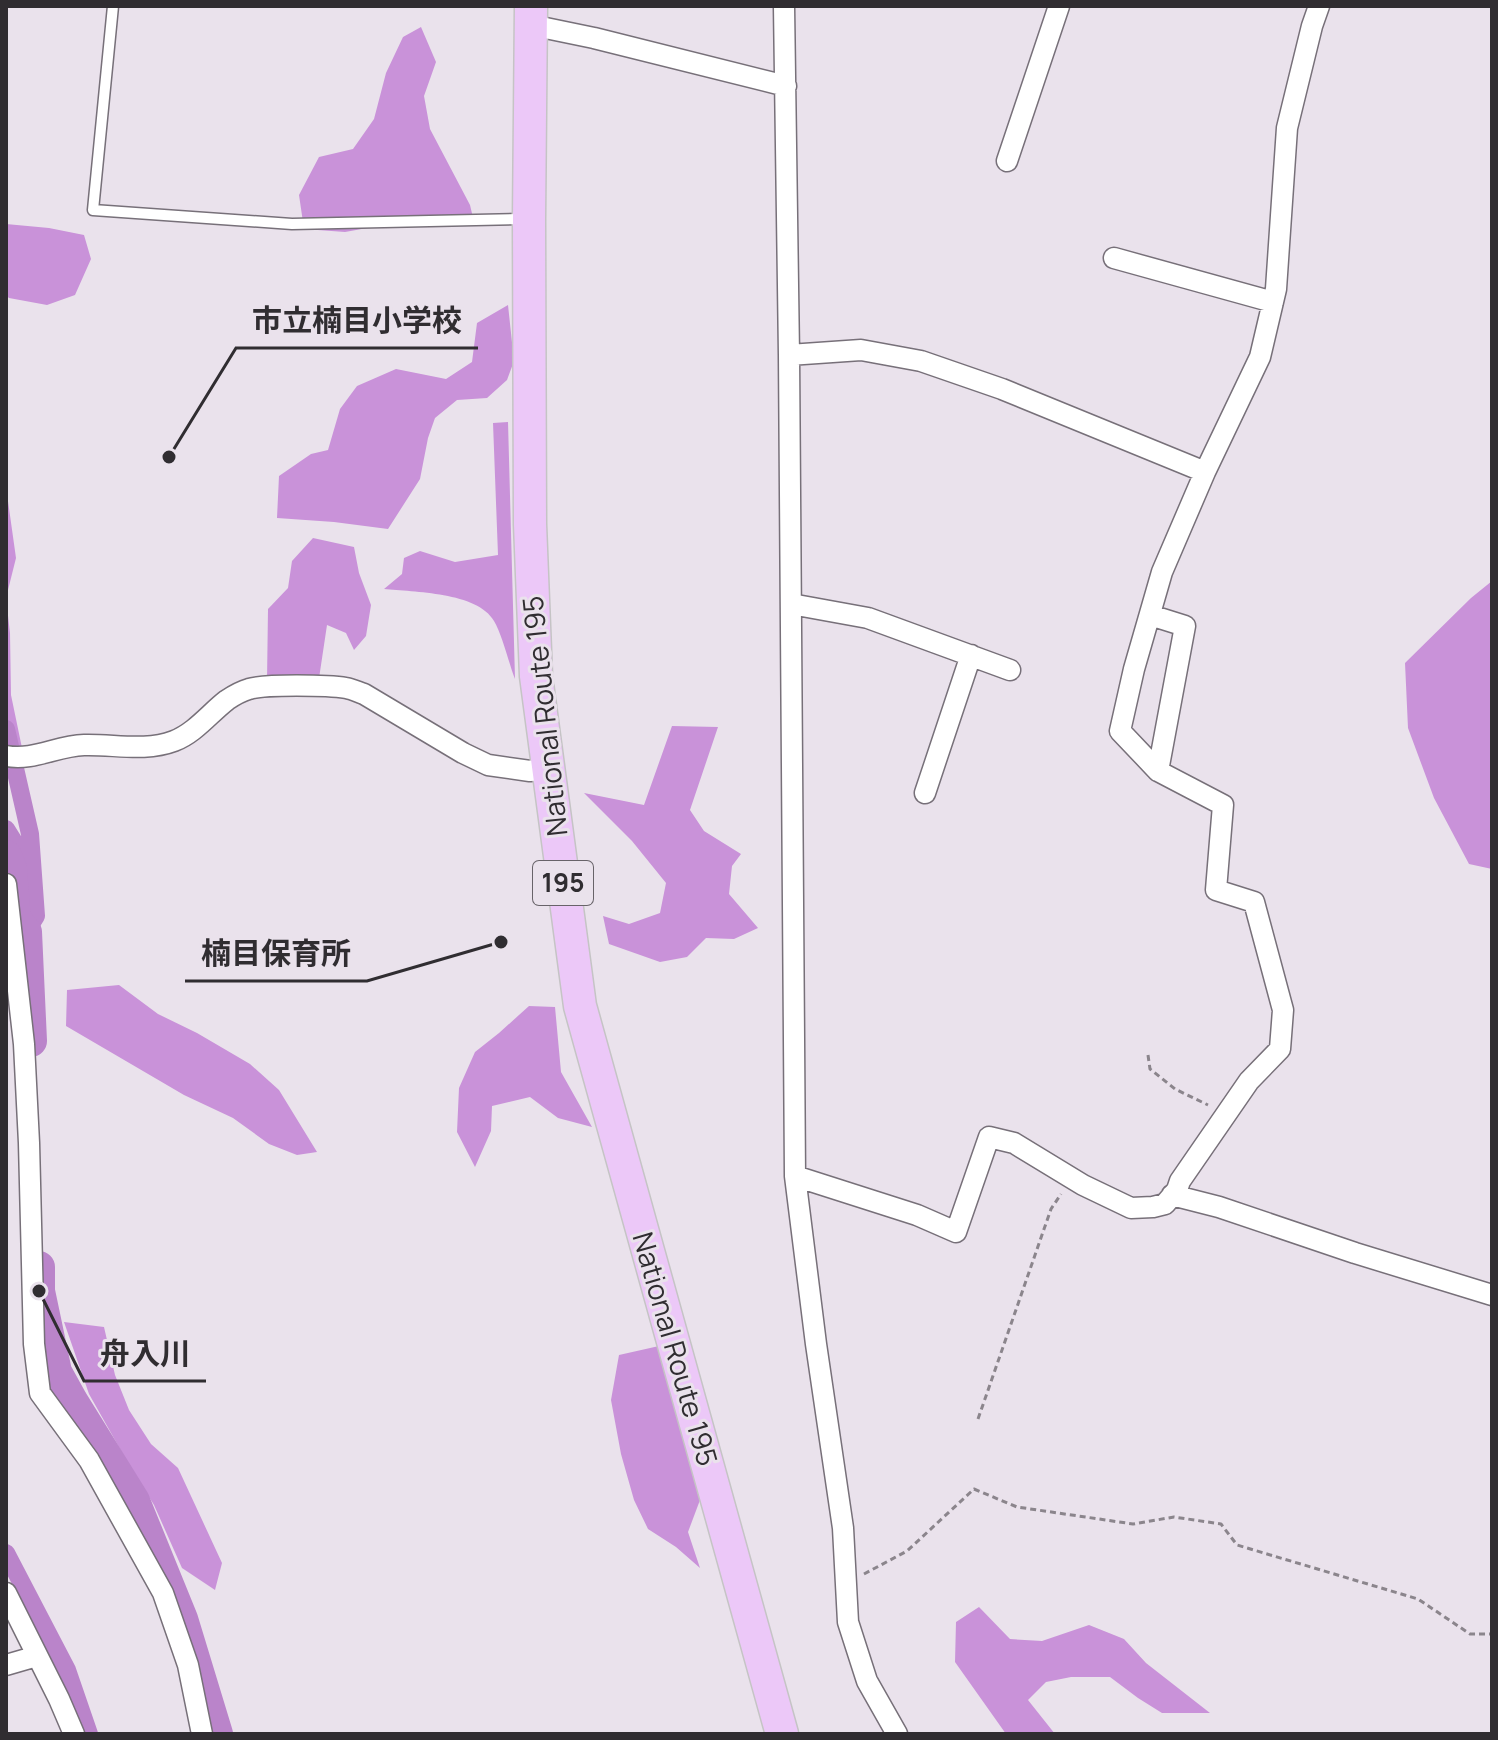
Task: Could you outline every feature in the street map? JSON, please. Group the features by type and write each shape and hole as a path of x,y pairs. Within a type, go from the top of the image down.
{"highway":[{"name":"National Route 195","path":"531,15 530,524 536,676 580,1006 782,1734"}],"street":[{"path":"784,6 795,1176 843,1528 848,1622 867,1681 897,1734"},
{"path":"1007,161 1059,6"},
{"path":"795,1176 917,1215 956,1232 989,1137 1014,1143 1071,1179 1131,1208 1165,1204 1249,1081 1280,1049 1283,1010 1254,902 1216,890 1223,805 1158,771 1120,731 1162,572 1260,357 1276,289 1287,128 1319,6"},
{"path":"531,15 594,38 786,86"},
{"path":"1114,258 1273,302"},
{"path":"789,355 861,350 921,361 1002,389 1205,472"},
{"path":"791,604 868,618 1010,670"},
{"path":"1150,615 1185,626 1158,771"},
{"path":"925,793 971,655"},
{"path":"12,757 34,757 85,745 152,747 166,744 189,733 230,698 251,688 328,687 364,694 488,765 530,771 548,769"},
{"path":"6,884 24,1044 34,1344 40,1393 89,1460 163,1593 188,1665 202,1734"},
{"path":"1172,1195 1219,1207 1492,1295"},
{"path":"6,1593 74,1734"},
{"path":"6,1665 37,1656"}],"lane":[{"path":"113,6 93,210 292,224 529,219"}],"path":[{"path":"1148,1055 1150,1069 1175,1089 1226,1114"},
{"path":"978,1419 1051,1209 1071,1179"},
{"path":"846,1584 907,1551 974,1489 1017,1507 1133,1524 1174,1517 1221,1524 1237,1545 1418,1599 1470,1634 1492,1634"}],"shaded area":[{"path":"421,27 436,62 424,96 430,129 470,205 474,222 384,225 345,232 304,229 299,195 319,157 353,149 374,119 386,73 403,37"},
{"path":"6,224 84,235 91,259 75,295 47,305 6,295"},
{"path":"508,305 514,361 507,380 487,398 457,400 435,418 420,479 388,529 277,518 279,476 311,454 328,450 340,409 357,386 396,369 446,379 472,362 477,323"},
{"path":"508,422 515,679 497,627 486,611 444,595 384,589 402,574 404,558 420,551 455,562 498,555 493,423"},
{"path":"6,487 16,558 6,598"},
{"path":"313,538 354,547 359,573 371,605 366,636 354,650 346,633 327,625 318,685 267,681 268,609 288,588 292,561"},
{"path":"1492,581 1492,869 1469,864 1434,798 1408,728 1405,663"},
{"path":"6,598 11,695 22,748 6,745"},
{"path":"672,726 718,727 690,810 704,831 741,854 732,866 729,894 758,928 734,939 706,938 687,957 660,962 609,944 603,916 629,924 660,913 666,883 632,841 584,793 644,805"},
{"path":"119,985 158,1014 250,1064 279,1090 317,1152 297,1155 269,1144 233,1118 184,1095 66,1026 67,990"},
{"path":"529,1006 555,1007 561,1072 592,1127 558,1118 530,1097 492,1106 491,1131 475,1167 457,1132 459,1088 475,1052"},
{"path":"64,1322 104,1327 115,1375 129,1410 151,1444 178,1468 222,1563 215,1590 182,1568 154,1505 89,1394"},
{"path":"659,1346 700,1500 688,1532 700,1568 676,1547 648,1529 634,1500 611,1400 619,1355"},
{"path":"979,1607 1010,1639 1042,1641 1089,1625 1124,1639 1146,1663 1210,1713 1162,1713 1110,1677 1071,1677 1046,1682 1028,1700 1055,1734 1006,1734 955,1662 956,1622"}],"waterway":[{"path":"6,729 30,834 36,916 26,932"},
{"path":"6,829 16,845 22,897"},
{"path":"6,856 11,869 15,919 26,932 31,1041"},
{"path":"39,1267 39,1291 56,1372 134,1501 182,1619 217,1734"},
{"path":"6,1553 67,1670 89,1734"}],"place":[{"name":"市立楠目小学校","path":"169,457"},
{"name":"楠目保育所","path":"501,942"},
{"name":"舟入川","path":"39,1291"}]}
